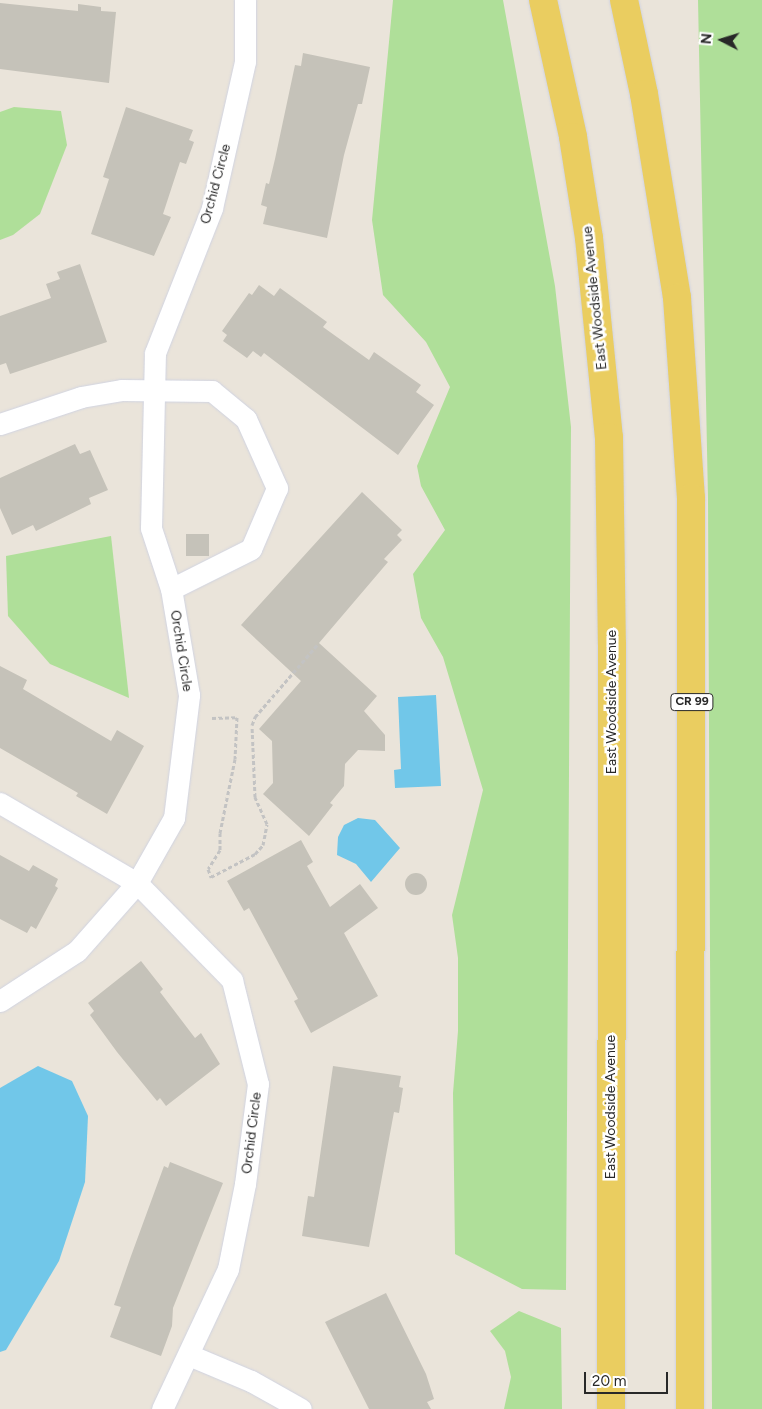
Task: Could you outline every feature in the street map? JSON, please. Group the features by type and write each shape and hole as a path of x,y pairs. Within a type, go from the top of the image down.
{"main road":[{"name":"East Woodside Avenue","path":"543,0 573,137 589,238 609,437 612,616 611,1409"},
{"name":"CR 99","path":"624,0 644,94 677,298 691,498 690,1409"}],"street":[{"name":"Orchid Circle","path":"0,1001 77,951 137,883 174,818 188,694 171,589 151,528 155,353 212,208 245,61 245,0"},
{"path":"0,424 81,397 122,390 212,390 246,419 277,488 252,549 171,589"},
{"name":"Orchid Circle","path":"0,803 137,883 232,980 258,1084 245,1184 228,1269 162,1409"},
{"path":"189,1355 251,1381 301,1409"}],"path":[{"path":"186,718 237,717 235,759 220,833 220,850 208,869 211,877 255,854 263,845 267,824 255,797 252,725 255,717 318,644"}],"green space":[{"path":"393,0 503,0 555,286 571,427 566,1290 522,1289 455,1254 453,1093 458,1031 458,958 452,915 483,790 443,657 421,618 413,574 445,530 421,486 417,466 450,387 426,342 383,295 372,220"},
{"path":"698,0 762,0 762,1409 712,1409 708,499"},
{"path":"14,107 61,111 67,145 40,214 13,235 0,240 0,112"},
{"path":"111,536 129,698 50,664 8,616 6,556"},
{"path":"519,1311 561,1328 562,1409 504,1409 511,1377 505,1351 490,1331"}],"water":[{"path":"436,695 441,786 395,788 394,770 401,769 398,697"},
{"path":"358,818 375,820 400,848 371,882 356,864 337,855 338,837 344,825"},
{"path":"38,1066 72,1081 88,1116 85,1182 59,1261 6,1350 0,1352 0,1088"}],"building":[{"path":"0,3 78,11 78,4 101,7 101,11 116,12 109,83 0,69"},
{"path":"303,53 370,67 362,104 358,104 344,155 327,238 263,224 267,207 261,205 266,183 269,184 295,65 301,66"},
{"path":"126,107 193,130 189,140 194,142 186,164 180,162 163,214 171,217 154,256 91,234 109,179 103,177"},
{"path":"80,264 107,342 10,374 6,363 0,365 0,316 51,298 46,284 60,279 57,272"},
{"path":"259,285 274,296 280,288 327,322 323,327 369,360 374,352 421,385 416,392 434,405 398,455 264,353 261,357 253,351 247,358 223,341 227,335 222,331 249,293 252,295"},
{"path":"75,444 80,454 90,450 108,490 89,498 91,504 36,531 33,525 12,535 0,508 0,478"},
{"path":"362,492 402,530 397,535 402,540 384,559 388,562 319,643 377,696 364,711 385,735 385,751 358,750 345,764 344,786 330,803 333,805 309,836 263,794 273,783 272,741 259,729 301,681 241,625"},
{"path":"186,534 209,534 209,556 186,556"},
{"path":"0,666 27,680 23,689 111,741 117,730 144,746 107,814 76,796 78,793 0,748"},
{"path":"301,840 313,862 307,866 330,907 360,884 378,908 344,933 378,996 311,1033 294,1001 298,999 249,908 244,911 227,881"},
{"path":"0,855 29,871 33,865 58,879 55,886 58,888 36,929 31,926 27,933 0,919"},
{"path":"412,873 420,873 427,880 427,888 420,895 412,895 405,888 405,880"},
{"path":"141,961 163,989 160,992 195,1038 201,1033 220,1064 166,1106 160,1098 157,1101 90,1015 94,1011 88,1003"},
{"path":"333,1066 401,1076 399,1087 403,1088 399,1113 394,1112 369,1247 302,1236 308,1196 314,1197"},
{"path":"170,1162 223,1183 173,1308 172,1326 161,1356 110,1337 121,1307 114,1305 164,1166 168,1168"},
{"path":"386,1293 426,1374 434,1399 427,1402 431,1409 369,1409 325,1322"}]}
